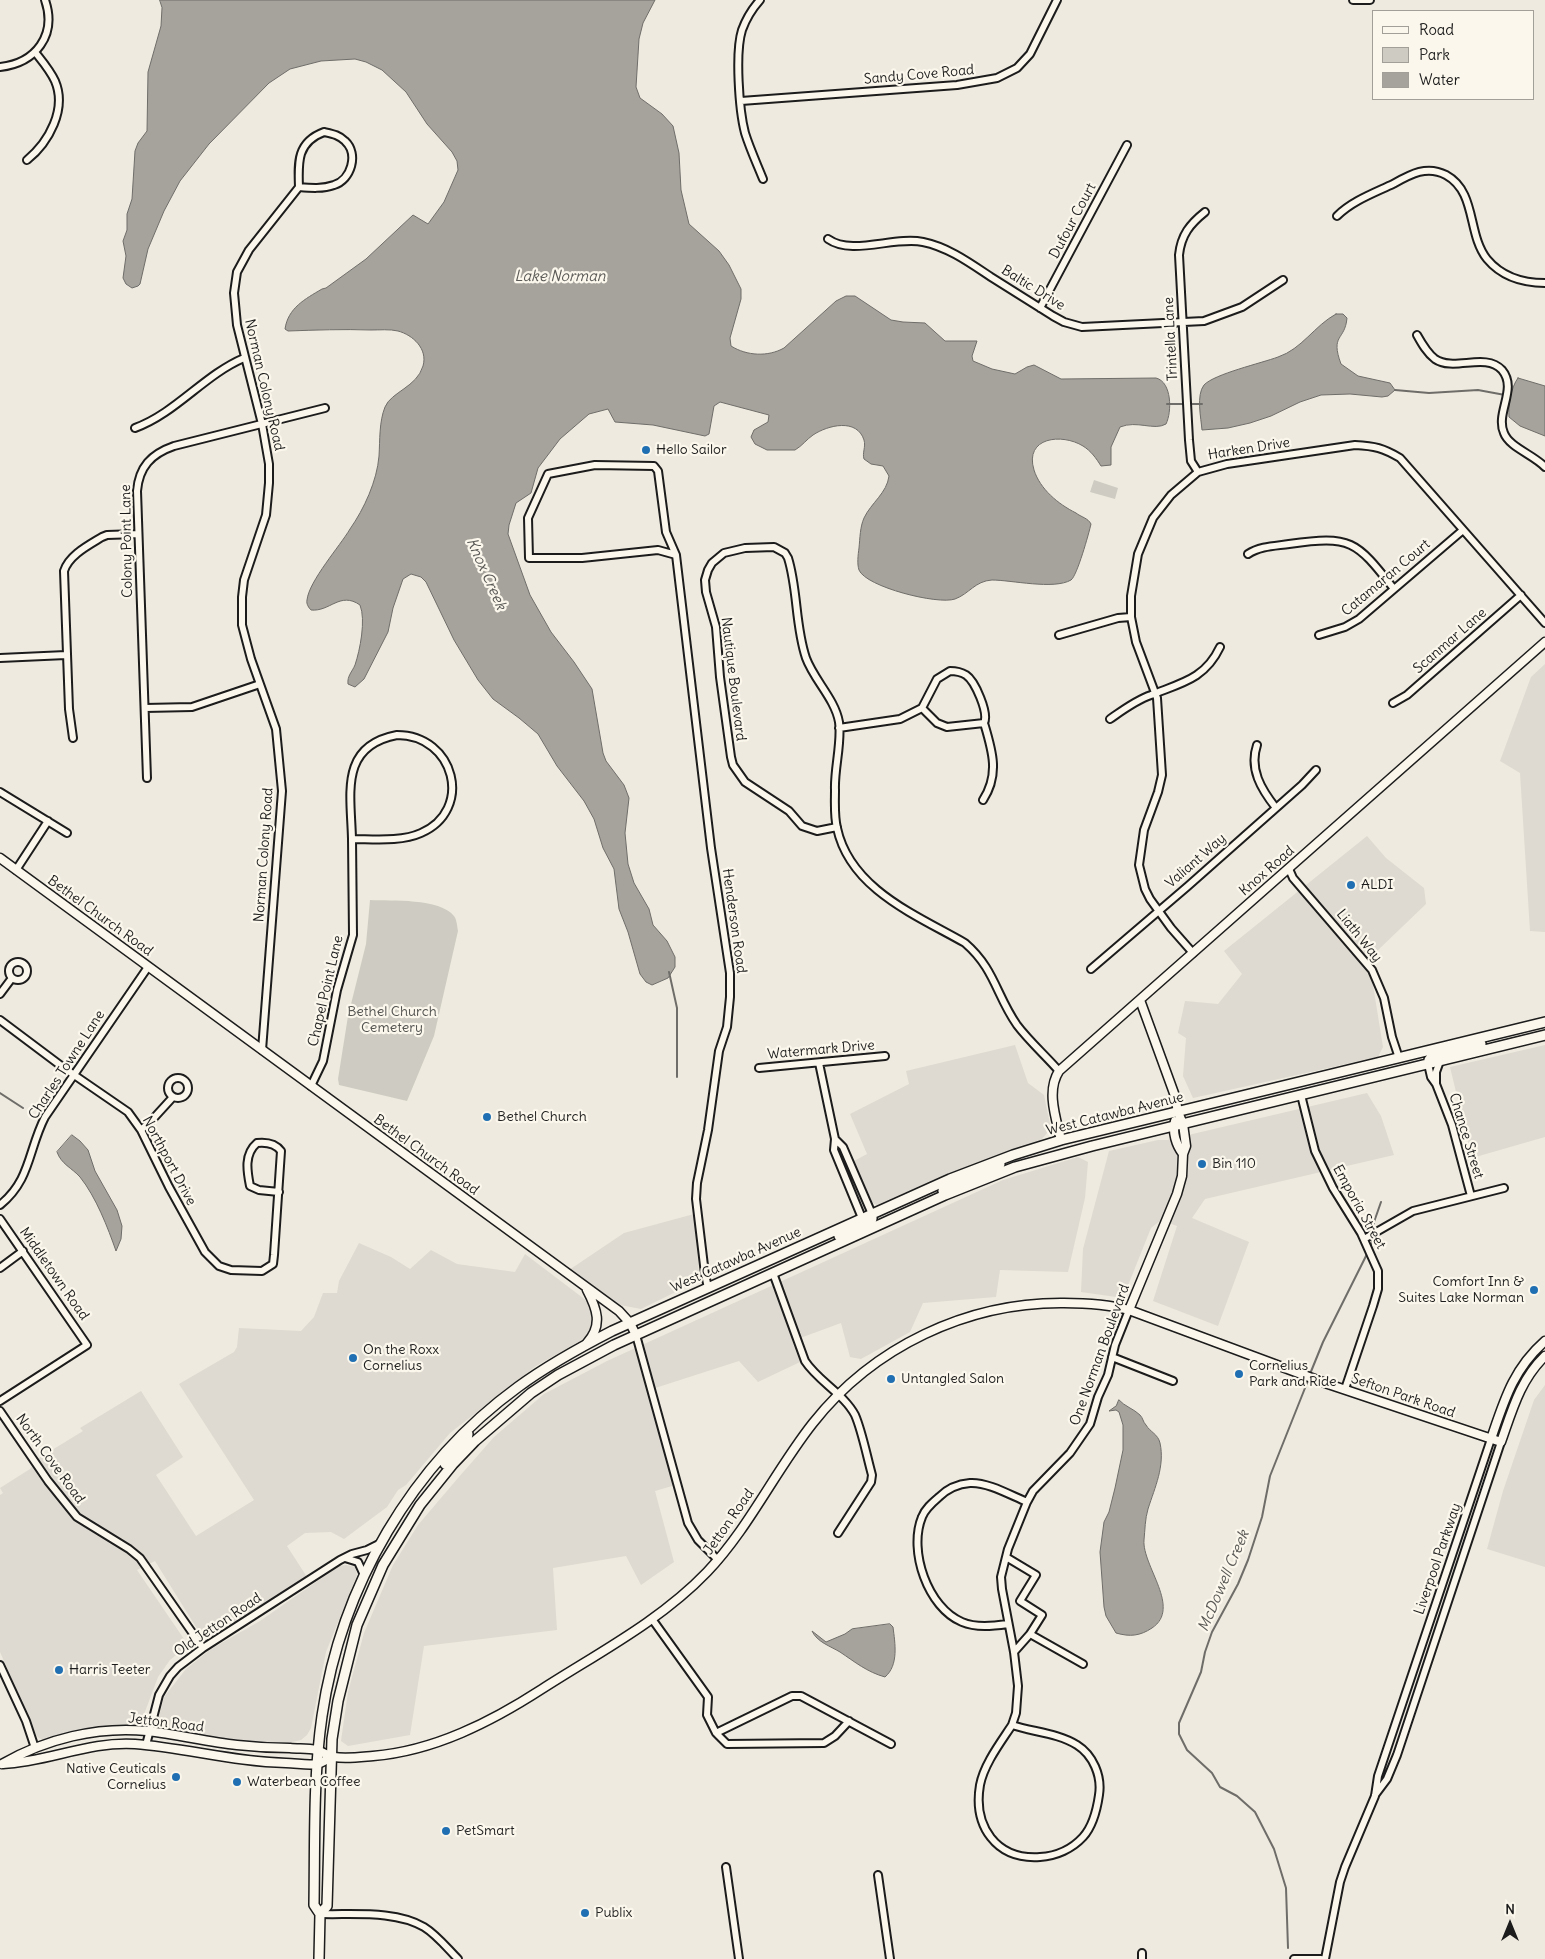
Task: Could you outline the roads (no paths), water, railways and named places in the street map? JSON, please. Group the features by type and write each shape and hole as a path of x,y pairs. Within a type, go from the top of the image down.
{"main road":[{"name":"West Catawba Avenue","path":"319,1959 320,1914 314,1904 318,1750 322,1716 331,1670 345,1622 364,1575 381,1543 419,1485 466,1431 517,1387 586,1344 630,1323 958,1175 1013,1155 1061,1140 1545,1022"},
{"path":"1428,1064 1432,1057 1483,1044 1496,1034"},
{"name":"West Catawba Avenue","path":"320,1914 326,1906 331,1757 338,1701 357,1625 383,1565 420,1505 452,1464 513,1407 558,1375 596,1354 982,1179 1046,1158 1545,1035"},
{"path":"1323,1090 1343,1080 1397,1066 1400,1058"},
{"path":"945,1195 943,1191 947,1187 997,1166 1013,1155"},
{"path":"805,1258 819,1246 868,1222 872,1219 872,1214"},
{"path":"420,1505 433,1479 468,1438 466,1431"}],"street":[{"path":"0,67 18,64 36,52 46,36 48,27 49,16 45,0"},
{"path":"760,0 749,16 741,34 739,54 741,101 746,134 764,179"},
{"name":"Sandy Cove Road","path":"741,101 948,86 998,78 1017,68 1030,54 1057,0"},
{"path":"1353,0 1370,0"},
{"path":"27,160 38,152 52,130 59,102 56,83 51,72 36,52"},
{"path":"324,132 336,134 347,142 352,153 352,165 346,178 335,185 314,188 299,187 300,158 305,144 313,136 324,132"},
{"name":"Dufour Court","path":"1040,308 1127,145"},
{"path":"1337,216 1349,206 1418,171 1428,170 1444,174 1455,180 1461,188 1477,237 1487,258 1499,270 1516,280 1545,283"},
{"name":"Norman Colony Road","path":"262,1050 282,791 276,729 246,643 242,616 244,580 262,529 268,505 269,464 262,424 244,358 234,307 234,293 237,272 249,250 299,187"},
{"name":"Trintella Lane","path":"1198,472 1191,461 1189,440 1180,248 1190,225 1205,212"},
{"name":"Baltic Drive","path":"828,239 838,244 854,246 908,240 937,246 963,258 1064,322 1082,327 1204,321 1232,312 1283,280"},
{"path":"1417,335 1426,350 1438,361 1447,363 1489,363 1500,369 1506,378 1507,387 1501,420 1503,433 1511,442 1538,459 1545,467"},
{"path":"135,428 151,422 228,365 244,358"},
{"name":"Colony Point Lane","path":"147,778 137,534 138,480 148,460 164,449 325,408"},
{"name":"Harken Drive","path":"1193,953 1158,911 1145,889 1140,865 1144,830 1162,775 1156,693 1136,642 1131,616 1131,596 1134,568 1148,526 1171,495 1198,472 1212,466 1356,445 1386,449 1400,458 1545,623"},
{"name":"Henderson Road","path":"676,555 658,550 582,558 529,558 528,518 548,474 595,465 654,466 658,471 666,532 676,555 711,848 730,973 727,1026 719,1051 708,1130 696,1183 696,1199 708,1288"},
{"name":"Catamaran Court","path":"1319,634 1352,624 1464,530"},
{"path":"73,738 66,656 65,566 69,560 102,537 137,534"},
{"path":"1248,554 1260,548 1309,541 1325,539 1345,541 1363,552 1394,589"},
{"name":"Nautique Boulevard","path":"837,827 817,831 802,826 788,811 745,782 733,765 720,677 716,627 706,592 705,580 712,563 724,553 766,546 774,547 785,553 790,566 804,650 811,668 834,707 839,728 834,788 837,827 847,855 867,881 892,900 973,951 991,974 1016,1023 1059,1071"},
{"name":"Scanmar Lane","path":"1393,703 1407,695 1522,595"},
{"path":"1058,635 1131,616"},
{"name":"Knox Road","path":"1059,1071 1545,642"},
{"path":"1110,719 1136,701 1191,680 1204,670 1220,647"},
{"path":"0,658 66,656"},
{"path":"839,728 900,719 922,708 937,678 945,673 956,671 965,674 975,686 986,715 984,723 990,745 993,769 991,787 983,800"},
{"path":"145,708 192,707 260,684"},
{"path":"922,708 938,723 946,727 984,723"},
{"name":"Chapel Point Lane","path":"311,1086 323,1060 337,990 353,935 350,782 354,766 364,751 381,740 397,735 420,739 436,749 447,763 452,780 449,804 437,822 419,834 403,838 352,839"},
{"path":"1257,745 1254,762 1259,784 1276,808"},
{"name":"Valiant Way","path":"1090,969 1276,808 1316,770"},
{"path":"0,792 68,833"},
{"path":"16,870 48,821"},
{"name":"Bethel Church Road","path":"0,858 619,1312 630,1323 636,1335 688,1523 698,1540 718,1560"},
{"name":"Liath Way","path":"1289,869 1292,878 1372,970 1384,998 1392,1037 1400,1058"},
{"name":"Charles Towne Lane","path":"0,1205 8,1199 20,1184 26,1172 42,1124 148,967"},
{"path":"0,994 12,978"},
{"name":"One Norman Boulevard","path":"1012,1725 1077,1744 1090,1758 1098,1773 1100,1791 1092,1822 1084,1836 1059,1854 1033,1857 1011,1854 996,1844 985,1829 980,1807 980,1784 987,1767 1012,1725 1018,1694 1014,1652 1001,1577 1006,1557 1027,1502 1040,1484 1070,1453 1090,1424 1129,1310 1177,1194 1182,1176 1183,1154 1186,1146 1179,1125 1175,1096 1140,1000"},
{"name":"Northport Drive","path":"0,1020 128,1112 140,1130 205,1252 218,1266 231,1270 262,1271 273,1264 278,1192"},
{"name":"Watermark Drive","path":"759,1068 885,1056"},
{"name":"Chance Street","path":"1436,1084 1436,1072 1440,1061"},
{"path":"819,1063 835,1139 834,1150 862,1218"},
{"name":"Chance Street","path":"1428,1064 1431,1077 1436,1084 1452,1125 1471,1196"},
{"path":"1059,1071 1055,1078 1052,1095 1061,1140"},
{"name":"Emporia Street","path":"1301,1095 1315,1151 1333,1188 1364,1239 1378,1271 1378,1289 1345,1389"},
{"path":"140,1130 173,1097"},
{"path":"835,1139 843,1147 872,1214"},
{"path":"257,1142 266,1142 277,1146 281,1151 278,1192 260,1190 250,1186 247,1170 248,1155 257,1142"},
{"path":"1364,1239 1413,1211 1504,1188"},
{"name":"Middletown Road","path":"0,1219 87,1344 0,1401"},
{"path":"0,1268 23,1251"},
{"path":"773,1273 805,1361 854,1415 872,1475 872,1482 838,1533"},
{"path":"586,1288 596,1310 598,1322 595,1333 586,1344"},
{"name":"Jetton Road","path":"1,1764 21,1763 105,1745 146,1746 244,1761 317,1764 331,1757 385,1755 425,1745 477,1727 516,1706 680,1599 718,1560 799,1442 837,1395 878,1360 924,1334 966,1318 1014,1307 1052,1303 1100,1304 1129,1310"},
{"name":"Sefton Park Road","path":"1129,1310 1345,1389 1501,1442"},
{"name":"Liverpool Parkway","path":"1325,1959 1345,1867 1375,1796 1378,1776 1506,1394 1529,1356 1545,1341"},
{"name":"Liverpool Parkway","path":"1375,1796 1388,1779 1397,1755 1520,1389 1536,1365 1545,1356"},
{"path":"1112,1357 1172,1381"},
{"name":"North Cove Road","path":"0,1410 48,1480 77,1517 129,1549 140,1558 203,1648"},
{"path":"1008,1624 980,1626 964,1623 945,1612 932,1596 924,1575 919,1551 919,1529 925,1511 932,1503 942,1494 961,1484 982,1484 1027,1502"},
{"name":"Old Jetton Road","path":"146,1746 154,1707 164,1685 178,1667 203,1648 352,1554 373,1548 381,1543"},
{"path":"1006,1557 1036,1575 1020,1601 1042,1614 1030,1634 1014,1652"},
{"path":"346,1558 358,1562 364,1575"},
{"path":"652,1619 708,1698 707,1715 716,1733 727,1744 824,1743 835,1736 849,1721"},
{"path":"1030,1634 1083,1664"},
{"path":"0,1665 26,1722 35,1748"},
{"path":"716,1733 792,1696 801,1696 891,1744"},
{"name":"Jetton Road","path":"1,1764 35,1748 92,1732 111,1730 149,1731 234,1745 318,1750 331,1757"},
{"path":"726,1867 739,1959"},
{"path":"878,1875 890,1959"},
{"path":"320,1914 384,1916 420,1925 431,1932 458,1959"},
{"path":"1294,1959 1321,1959"}],"water":[{"name":"Lake Norman","path":"160,0 655,0 643,23 639,39 636,87 640,98 662,114 673,126 679,153 681,190 689,224 719,251 729,265 741,289 741,299 730,338 731,346 744,352 758,354 778,351 784,348 836,301 846,296 855,296 891,320 925,323 945,341 977,341 972,356 973,361 992,369 1015,374 1034,365 1061,379 1156,378 1165,385 1170,405 1166,424 1161,426 1126,425 1120,427 1111,447 1111,465 1101,466 1086,448 1065,440 1047,441 1040,444 1034,450 1032,459 1034,470 1045,490 1056,500 1091,524 1074,577 1071,580 1064,583 1032,584 992,580 977,585 960,597 946,600 919,597 888,588 875,583 864,576 859,570 858,556 863,521 885,488 889,476 883,466 871,464 864,459 864,440 860,433 849,426 834,426 819,431 795,450 767,450 755,444 751,437 754,430 768,422 769,415 720,402 714,406 709,434 705,436 653,425 615,422 608,409 589,414 560,439 538,468 531,493 516,503 508,534 530,595 551,632 592,689 603,753 606,761 624,785 629,798 625,833 628,864 634,883 649,909 653,925 667,941 675,957 675,967 668,978 652,985 646,982 640,974 619,909 614,869 603,848 594,819 584,801 557,766 538,734 493,699 478,680 454,640 426,582 421,577 411,574 403,579 393,608 388,632 364,679 355,687 348,684 348,681 355,665 360,643 362,611 360,605 347,600 318,610 311,610 307,603 313,583 355,521 369,494 378,465 381,425 385,407 393,397 410,384 420,373 424,360 421,349 414,339 398,331 288,331 285,329 287,322 298,305 326,288 366,259 413,215 428,224 444,202 458,170 457,161 452,152 427,124 406,92 382,70 355,59 321,61 290,69 269,83 209,144 180,181 164,211 148,249 140,284 132,288 126,284 123,278 126,256 123,241 127,230 127,214 132,199 135,151 138,143 147,131 148,72 161,26 162,8"},
{"path":"1336,314 1343,314 1347,318 1337,347 1341,364 1358,376 1390,383 1395,390 1388,396 1382,397 1350,394 1321,395 1250,423 1228,428 1202,430 1200,395 1204,385 1228,373 1271,359 1294,349"},
{"path":"1518,378 1545,386 1545,436 1520,426 1509,417 1510,397"},
{"path":"72,1135 88,1150 95,1171 117,1210 122,1226 121,1239 116,1251 96,1203 86,1185 64,1163 57,1152"},
{"path":"1119,1400 1138,1413 1144,1423 1158,1437 1161,1452 1160,1468 1146,1517 1144,1540 1145,1550 1162,1598 1163,1609 1160,1620 1152,1628 1143,1633 1130,1635 1116,1633 1106,1616 1100,1552 1104,1522 1109,1512 1123,1450 1123,1425 1119,1412 1116,1410 1109,1411 1116,1406"},
{"path":"890,1624 893,1627 895,1654 892,1666 885,1677 867,1670 824,1643 812,1631 826,1642 852,1629"}],"waterway":[{"path":"1395,390 1429,393 1478,390 1505,395"},
{"path":"1167,404 1184,404"},
{"path":"1189,404 1202,404"},
{"name":"Knox Creek","path":"669,972 677,1008 677,1077"},
{"path":"0,1093 23,1108"},
{"name":"McDowell Creek","path":"1374,1231 1374,1222 1381,1202"},
{"name":"McDowell Creek","path":"1370,1248 1374,1236"},
{"name":"McDowell Creek","path":"1310,1374 1323,1342 1368,1252"},
{"name":"McDowell Creek","path":"1288,1948 1286,1888 1274,1849 1255,1812 1237,1796 1220,1787 1212,1773 1187,1750 1179,1734 1179,1723 1201,1672 1212,1632 1238,1584 1248,1560 1262,1517 1270,1476 1309,1378"}],"place":[{"name":"Hello Sailor","path":"646,450"},
{"name":"ALDI","path":"1351,885"},
{"name":"Bethel Church","path":"487,1117"},
{"name":"Bin 110","path":"1202,1164"},
{"name":"Comfort Inn & Suites Lake Norman","path":"1534,1290"},
{"name":"On the Roxx Cornelius","path":"353,1358"},
{"name":"Cornelius Park and Ride","path":"1239,1374"},
{"name":"Untangled Salon","path":"891,1379"},
{"name":"Harris Teeter","path":"59,1670"},
{"name":"Native Ceuticals Cornelius","path":"176,1777"},
{"name":"Waterbean Coffee","path":"237,1782"},
{"name":"PetSmart","path":"446,1831"},
{"name":"Publix","path":"585,1913"}],"park label":[{"name":"Bethel Church Cemetery","path":"392,1020"}]}
